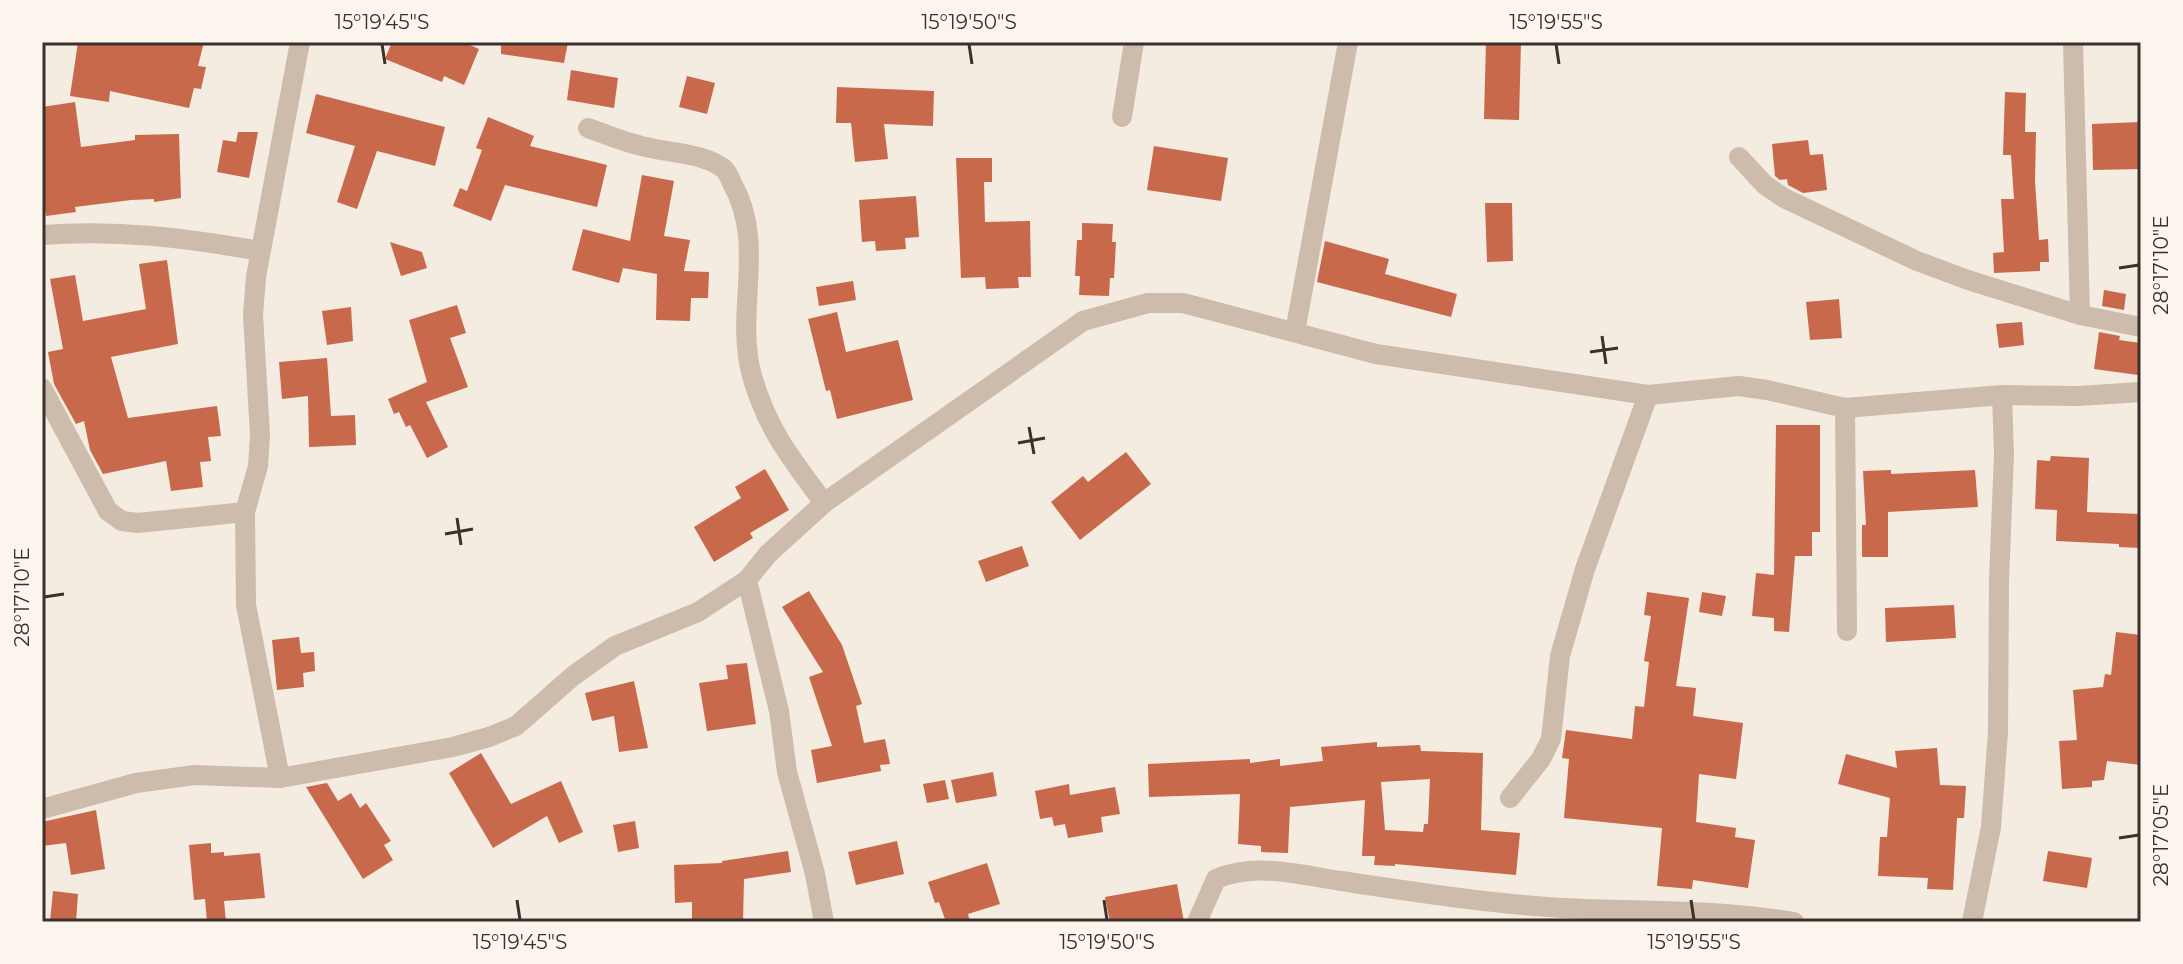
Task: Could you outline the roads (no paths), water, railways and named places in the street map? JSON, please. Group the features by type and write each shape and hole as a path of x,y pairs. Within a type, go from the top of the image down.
{"street":[{"path":"280,778 246,605 245,512 258,466 260,435 253,315 260,251 300,42"},
{"path":"1122,117 1134,42"},
{"path":"1295,332 1348,42"},
{"path":"2073,42 2080,315"},
{"path":"588,128 644,147 702,158 724,169 737,192 750,232 746,324 751,372 765,417 775,436 824,503"},
{"path":"1739,157 1765,185 1809,211 1917,261 2080,315 2141,327"},
{"path":"42,235 81,232 174,236 260,251"},
{"path":"42,809 136,783 195,775 280,778 453,747 516,726 573,676 615,646 698,612 747,580 768,554 824,503 1083,321 1148,303 1183,303 1376,354 1648,395 1739,386 1845,408 2002,395 2078,396 2141,392"},
{"path":"42,388 96,492 108,511 122,521 138,523 245,512"},
{"path":"1510,798 1541,759 1551,739 1560,656 1585,569 1648,395"},
{"path":"1972,922 1991,827 1998,732 2004,454 2002,395"},
{"path":"1845,408 1847,631"},
{"path":"747,580 779,711 787,772 815,874 824,922"},
{"path":"1197,922 1216,879 1235,871 1266,870 1425,894 1563,908 1684,916 1764,917 1794,922"}]}
